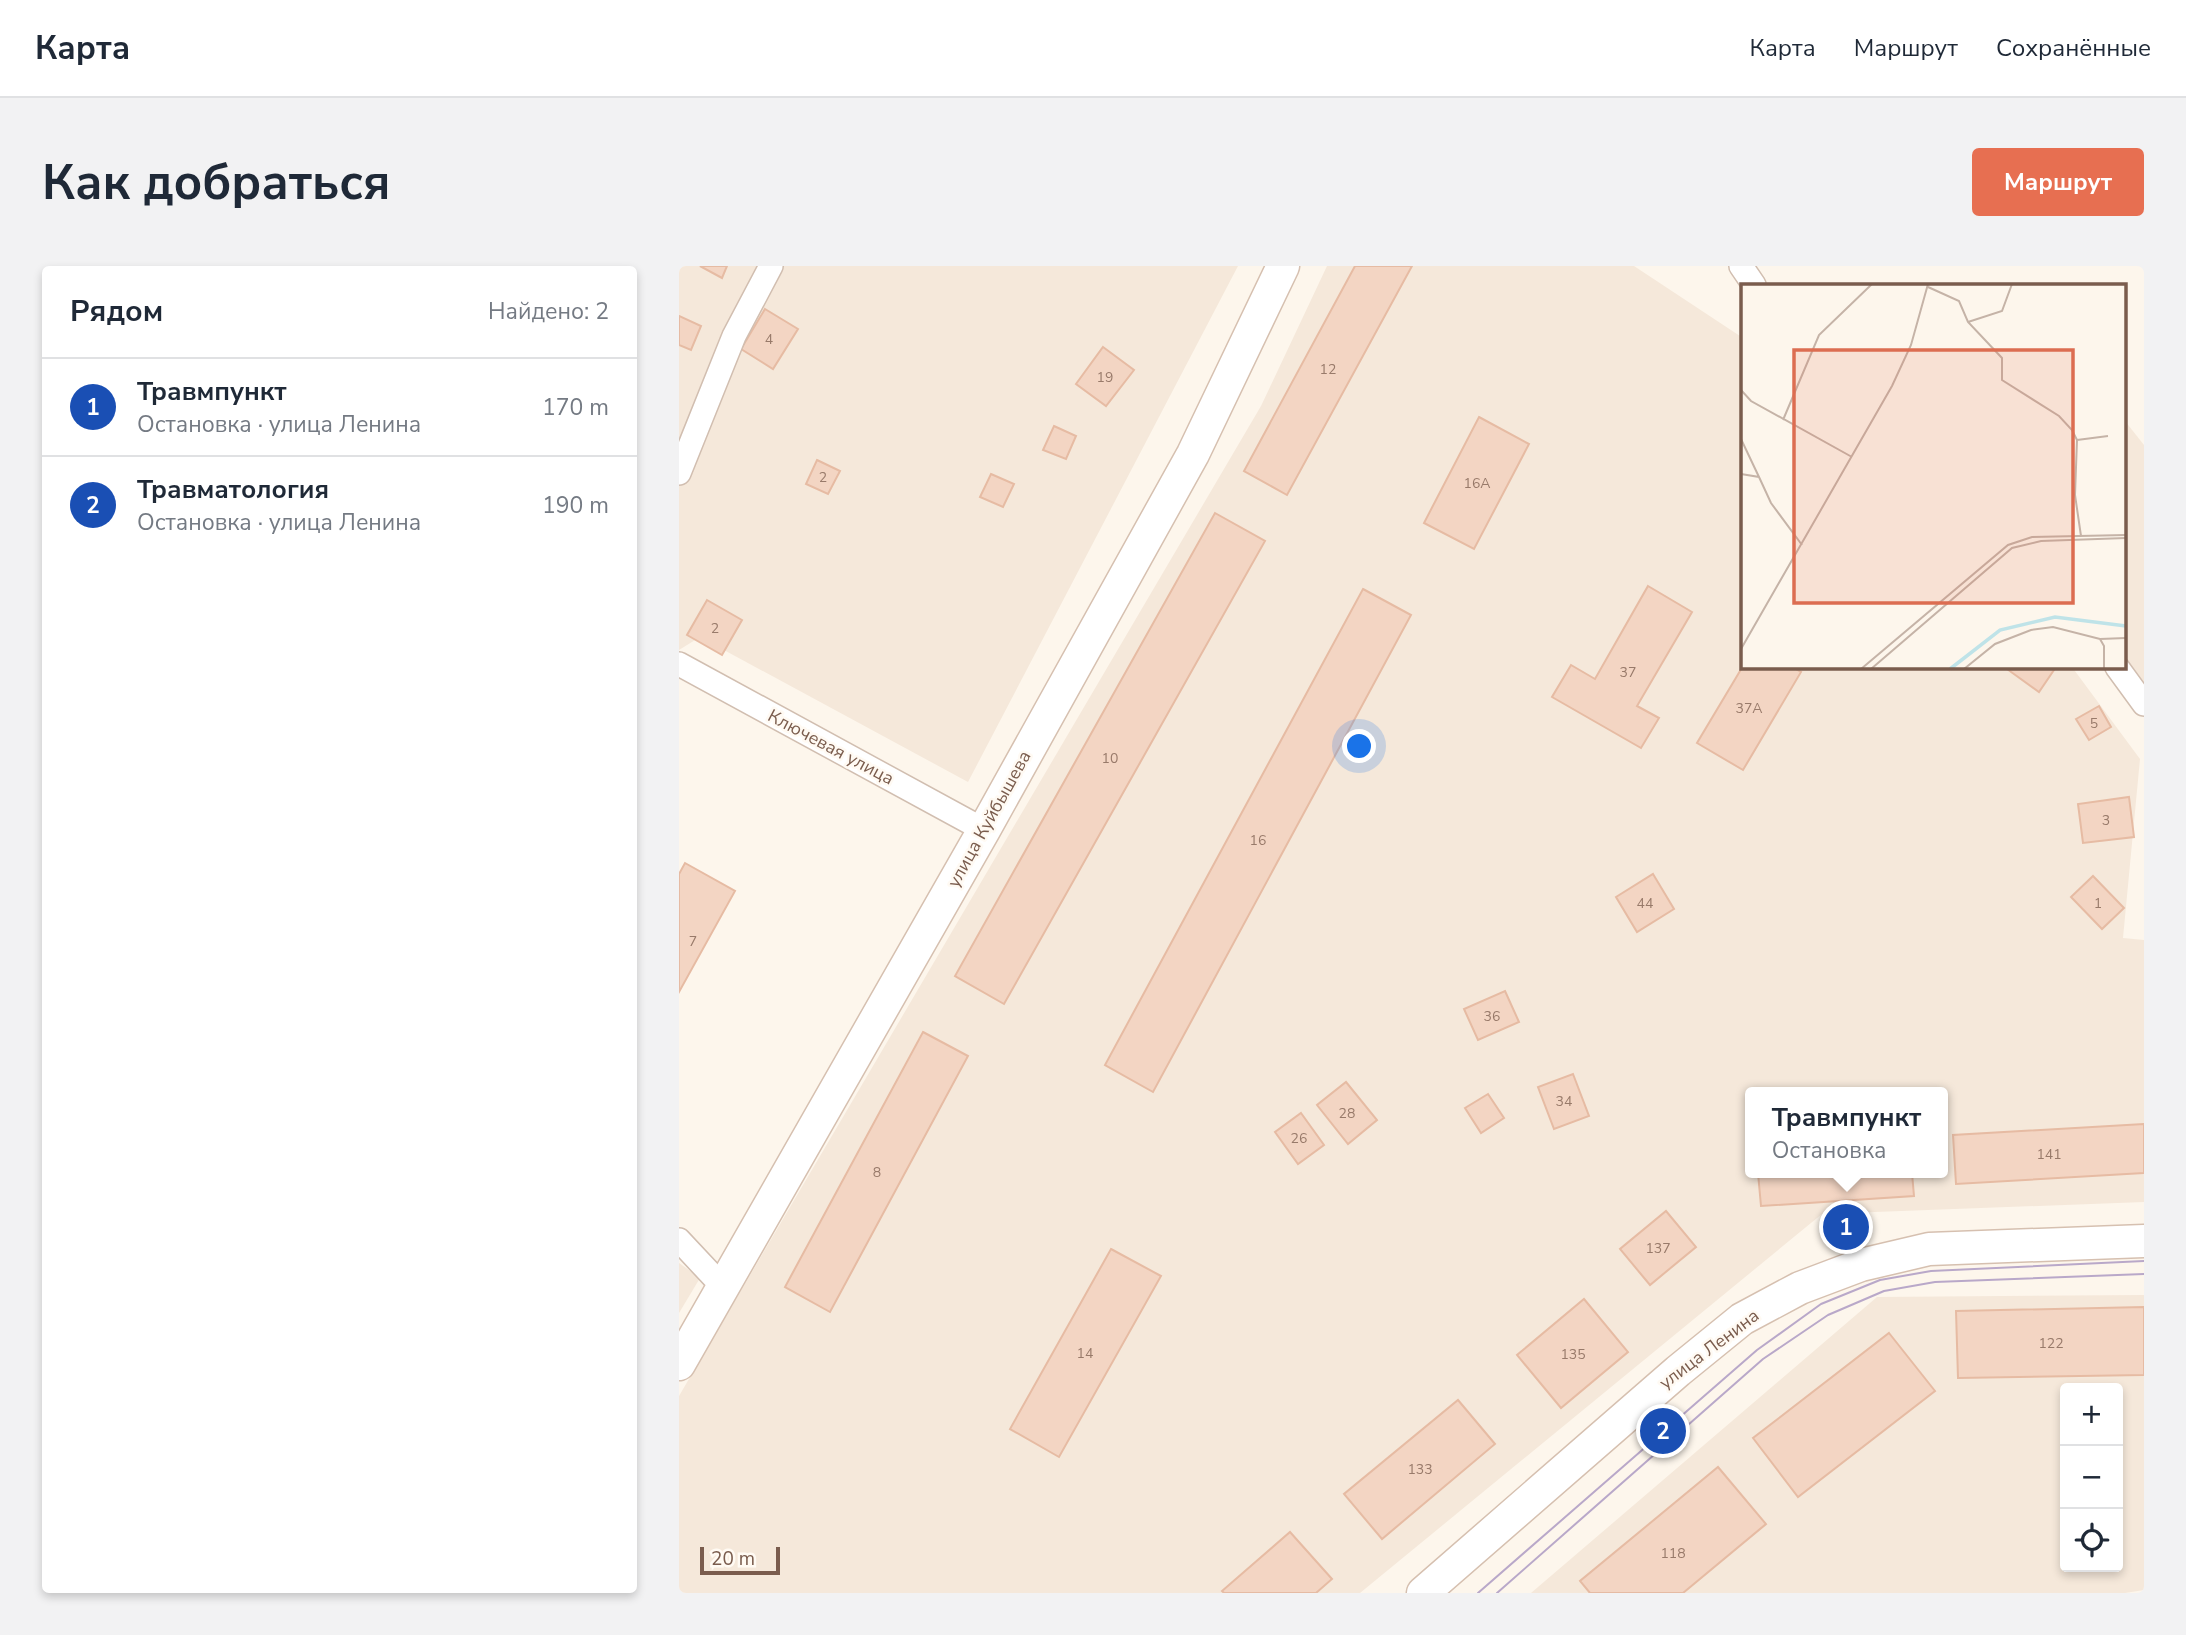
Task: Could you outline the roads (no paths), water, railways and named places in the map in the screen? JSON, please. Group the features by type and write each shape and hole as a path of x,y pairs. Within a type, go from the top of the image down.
{"main road":[{"name":"улица Куйбышева","path":"679,1364 984,830 1193,454 1283,266"},
{"name":"улица Ленина","path":"1423,1593 1678,1371 1742,1319 1800,1288 1861,1265 1929,1249 2144,1241"}],"street":[{"path":"679,473 734,336 771,266"},
{"path":"1741,266 1753,284"},
{"name":"Ключевая улица","path":"679,664 984,830"},
{"path":"2118,668 2144,704"},
{"path":"679,1240 724,1288"}],"tram line":[{"path":"1478,1593 1757,1350 1821,1304 1880,1280 1931,1271 2144,1261"},
{"path":"1497,1593 1763,1359 1828,1315 1884,1291 1935,1282 2144,1274"}],"place":[{"name":"Травмпункт","path":"1846,1227"},
{"name":"Травматология","path":"1663,1431"}]}
